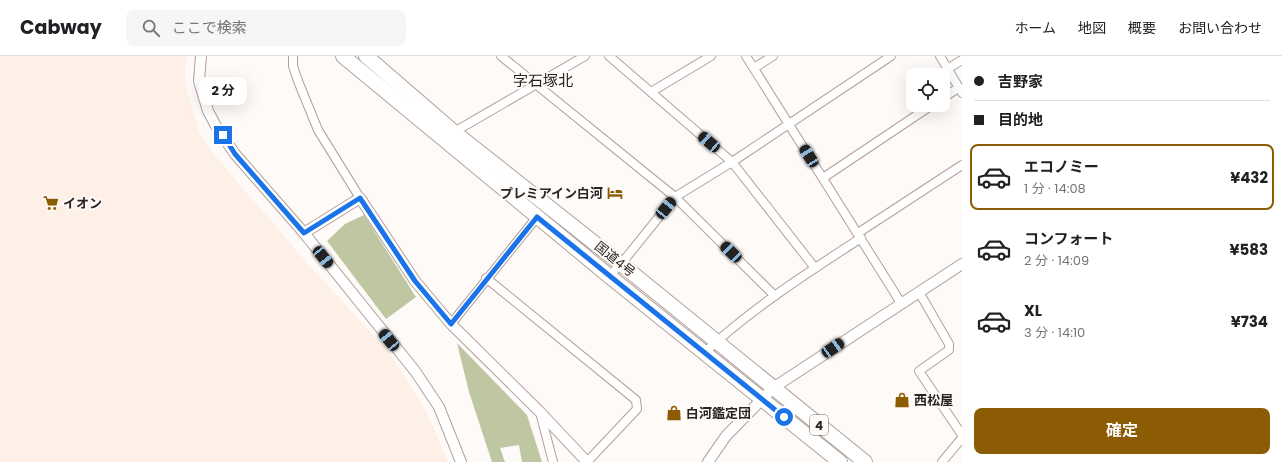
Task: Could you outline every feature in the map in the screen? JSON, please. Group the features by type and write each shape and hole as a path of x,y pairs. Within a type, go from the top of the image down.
{"highway":[{"name":"国道4号","path":"343,56 609,276 840,462"},
{"name":"国道4号","path":"366,56 454,132 621,264 865,462"}],"street":[{"path":"201,56 199,81 208,111 216,126 235,154 304,233 419,377 439,407 461,462"},
{"path":"294,56 293,66 318,130 360,198 415,281 451,324 540,412 587,462 637,409 636,400 486,278"},
{"path":"501,56 675,197 775,296"},
{"path":"454,132 585,56"},
{"path":"609,56 732,162 815,268"},
{"path":"651,92 711,56"},
{"path":"746,56 901,303"},
{"path":"754,68 773,56"},
{"path":"609,276 621,264 675,197 732,162 788,123 891,56"},
{"path":"940,56 946,68"},
{"path":"949,68 962,60"},
{"path":"950,74 960,90 950,95"},
{"path":"823,178 922,112"},
{"path":"704,353 716,341 775,296 962,165"},
{"path":"304,233 360,198"},
{"path":"451,324 486,278 537,217"},
{"path":"708,462 726,436 773,388 962,264"},
{"path":"919,292 949,344 949,350 919,371 962,435"},
{"path":"540,412 553,462"},
{"path":"942,462 962,438"}],"shaded area":[{"path":"0,56 187,56 185,72 187,91 199,131 211,151 308,264 388,351 426,411 448,462 0,462"}],"green space":[{"path":"364,215 416,297 386,319 327,241 345,224"},
{"path":"457,343 527,415 542,462 522,462 519,445 500,448 505,462 492,462 469,392"}],"place":[{"name":"プレミアイン白河","path":"615,193"},
{"name":"イオン","path":"51,203"},
{"name":"西松屋","path":"902,400"},
{"name":"白河鑑定団","path":"674,413"}],"district":[{"name":"字石塚北","path":"543,80"}],"route":[{"path":"223,135 235,154 304,233 360,198 415,281 451,324 486,278 537,217 784,417"}]}
